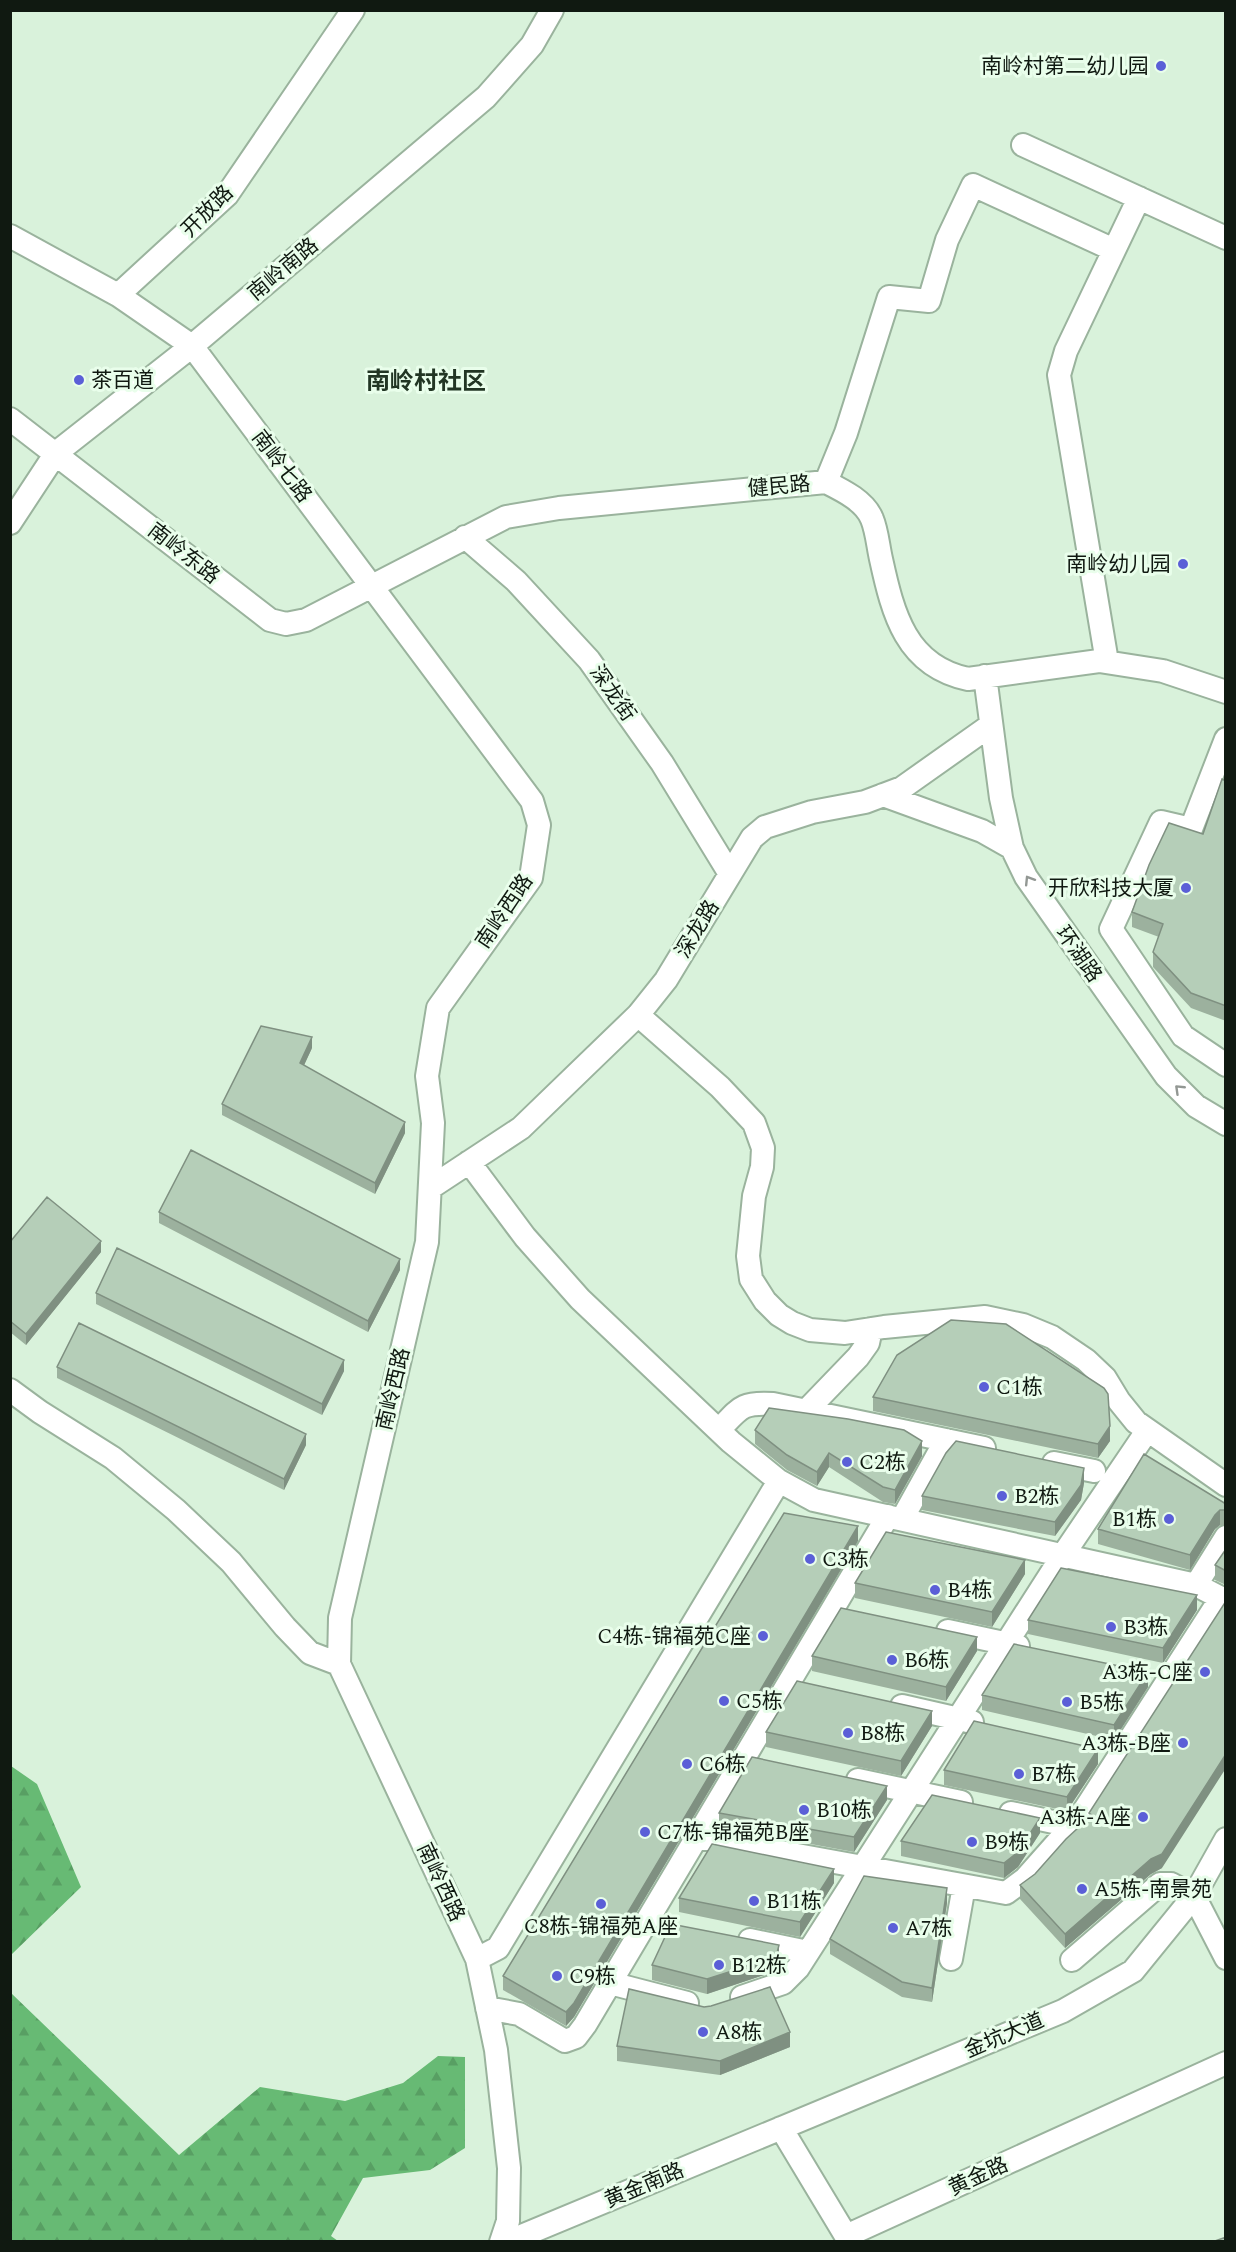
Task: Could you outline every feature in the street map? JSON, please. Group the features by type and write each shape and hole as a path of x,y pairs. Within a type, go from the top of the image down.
{"street":[{"name":"开放路","path":"118,295 227,195 353,10"},
{"name":"南岭南路","path":"10,523 56,453 192,346 486,97 532,45 552,10"},
{"path":"1023,145 1226,238"},
{"path":"826,482 846,433 889,297 929,301 947,240 973,185 1114,250"},
{"path":"1107,662 1059,375 1066,351 1139,198"},
{"path":"10,236 118,295 192,346"},
{"name":"南岭七路","path":"192,346 371,586"},
{"name":"南岭东路","path":"10,419 270,620 286,624 306,620 371,586"},
{"name":"健民路","path":"371,586 506,517 559,508 826,482 846,492 872,517 888,594 904,634 927,662 951,675 968,679 1098,661 1163,671 1226,692"},
{"name":"深龙街","path":"465,537 516,581 589,660 662,763 730,874"},
{"name":"南岭西路","path":"371,586 532,801 540,825 531,878 438,1008 427,1076 433,1123 427,1242 340,1618 339,1664 477,1959 496,2050 509,2168 508,2221 501,2241"},
{"name":"环湖路","path":"986,676 1001,798 1012,848 1026,877 1166,1076 1196,1106 1226,1124"},
{"name":"深龙路","path":"430,1188 521,1128 638,1015 666,980 752,838 765,827 812,812 865,802 902,788 992,725"},
{"path":"1226,739 1191,829 1161,822 1111,929 1183,1036 1226,1065"},
{"path":"883,795 982,831 1012,848"},
{"path":"638,1015 720,1088 754,1123 763,1148 762,1167 754,1196 748,1256 752,1279 765,1301 778,1315 810,1330 845,1333 985,1317 1023,1325 1052,1337 1086,1360 1105,1378 1119,1401 1136,1422 1226,1485"},
{"path":"469,1162 525,1237 580,1299 719,1430 779,1481 814,1500 1196,1585 1221,1598 1080,1817 1025,1879 1006,1893 697,1838"},
{"path":"806,1411 858,1357 868,1343 871,1329"},
{"path":"10,1390 40,1412 113,1458 176,1510 231,1562 285,1627 310,1653 339,1664"},
{"path":"719,1430 738,1410 752,1403 772,1404 1003,1452"},
{"path":"610,1983 712,2006 783,1983 798,1968 1063,1555 1147,1431"},
{"path":"487,2008 519,2014 565,2041 576,2037 834,1607 946,1440"},
{"path":"1037,1459 1094,1471"},
{"path":"477,1959 498,1948 779,1481"},
{"path":"1196,1585 1226,1537"},
{"path":"834,1607 857,1612"},
{"path":"926,1627 1041,1651"},
{"path":"1146,1673 1170,1678"},
{"path":"790,1680 813,1685"},
{"path":"880,1701 993,1726"},
{"path":"1097,1750 1120,1755"},
{"path":"745,1756 767,1761"},
{"path":"834,1775 1072,1826"},
{"path":"1194,1896 1226,1839"},
{"path":"1072,1960 1160,1884 1171,1884 1194,1896 1219,1929 1226,1959"},
{"path":"951,1959 964,1886"},
{"name":"金坑大道","path":"781,2128 1063,2011 1133,1971 1194,1896"},
{"path":"648,1920 671,1924"},
{"path":"728,1936 808,1952"},
{"name":"黄金路","path":"781,2128 846,2236 1226,2063"},
{"name":"黄金南路","path":"507,2241 781,2128"}],"green space":[{"path":"11,1766 37,1784 81,1887 11,1955"},
{"path":"11,1993 179,2155 260,2087 345,2101 403,2083 438,2056 465,2057 465,2148 430,2170 363,2178 331,2236 338,2241 11,2241"}],"building":[{"name":"开欣科技大厦","path":"1222,779 1226,781 1226,1006 1191,993 1153,952 1163,924 1132,912 1149,865 1169,823 1203,834"},
{"path":"261,1026 312,1037 300,1063 405,1122 375,1183 222,1104"},
{"path":"191,1150 400,1259 368,1321 159,1212"},
{"path":"47,1197 101,1241 26,1334 10,1321 10,1242"},
{"path":"117,1248 344,1360 322,1404 96,1293"},
{"name":"C1栋","path":"951,1320 1006,1324 1104,1388 1108,1394 1110,1426 1098,1444 873,1397 897,1355"},
{"path":"79,1323 306,1434 284,1479 57,1367"},
{"name":"C2栋","path":"769,1408 848,1419 904,1430 922,1441 895,1490 883,1487 829,1453 817,1472 787,1455 755,1430"},
{"name":"B2栋","path":"956,1441 1084,1468 1081,1485 1055,1522 922,1496 946,1453"},
{"name":"B1栋","path":"1144,1454 1226,1504 1226,1510 1220,1510 1215,1515 1190,1555 1098,1529"},
{"path":"784,1513 858,1526 574,2003 566,2012 503,1976"},
{"path":"886,1532 1025,1560 992,1612 855,1583"},
{"path":"1226,1549 1226,1571 1215,1565"},
{"path":"1061,1568 1197,1595 1163,1648 1028,1620"},
{"path":"1226,1601 1226,1754 1162,1854 1151,1859 1065,1934 1020,1885 1035,1874 1066,1839 1092,1815 1089,1813"},
{"name":"B6栋","path":"841,1608 977,1637 946,1687 812,1656"},
{"path":"1014,1644 1148,1672 1114,1725 982,1695"},
{"name":"B8栋","path":"797,1681 932,1711 901,1761 766,1732"},
{"name":"B7栋","path":"974,1721 1098,1749 1067,1797 944,1770"},
{"name":"B10栋","path":"752,1757 887,1786 854,1837 719,1813"},
{"name":"B9栋","path":"932,1795 1040,1818 1018,1852 1004,1863 901,1841"},
{"name":"B11栋","path":"712,1844 834,1869 800,1922 679,1898"},
{"name":"A7栋","path":"864,1876 947,1888 932,1988 902,1982 830,1939"},
{"path":"671,1924 779,1945 776,1957 707,1979 652,1965"},
{"name":"A8栋","path":"770,1987 790,2032 720,2061 617,2046 629,1989 704,2007"}],"place":[{"name":"南岭村第二幼儿园","path":"1161,66"},
{"name":"茶百道","path":"79,380"},
{"name":"南岭幼儿园","path":"1183,564"},
{"name":"开欣科技大厦","path":"1186,888"},
{"name":"C1栋","path":"984,1387"},
{"name":"C2栋","path":"847,1462"},
{"name":"B2栋","path":"1002,1496"},
{"name":"B1栋","path":"1169,1519"},
{"name":"C3栋","path":"810,1559"},
{"name":"B4栋","path":"935,1590"},
{"name":"B3栋","path":"1111,1627"},
{"name":"C4栋-锦福苑C座","path":"763,1636"},
{"name":"B6栋","path":"892,1660"},
{"name":"A3栋-C座","path":"1205,1672"},
{"name":"C5栋","path":"724,1701"},
{"name":"B5栋","path":"1067,1702"},
{"name":"B8栋","path":"848,1733"},
{"name":"A3栋-B座","path":"1183,1743"},
{"name":"C6栋","path":"687,1764"},
{"name":"B7栋","path":"1019,1774"},
{"name":"B10栋","path":"804,1810"},
{"name":"A3栋-A座","path":"1143,1817"},
{"name":"C7栋-锦福苑B座","path":"645,1832"},
{"name":"B9栋","path":"972,1842"},
{"name":"A5栋-南景苑","path":"1082,1889"},
{"name":"B11栋","path":"754,1901"},
{"name":"C8栋-锦福苑A座","path":"601,1904"},
{"name":"A7栋","path":"893,1928"},
{"name":"B12栋","path":"719,1965"},
{"name":"C9栋","path":"557,1976"},
{"name":"A8栋","path":"703,2032"}],"district":[{"name":"南岭村社区","path":"426,381"}]}
